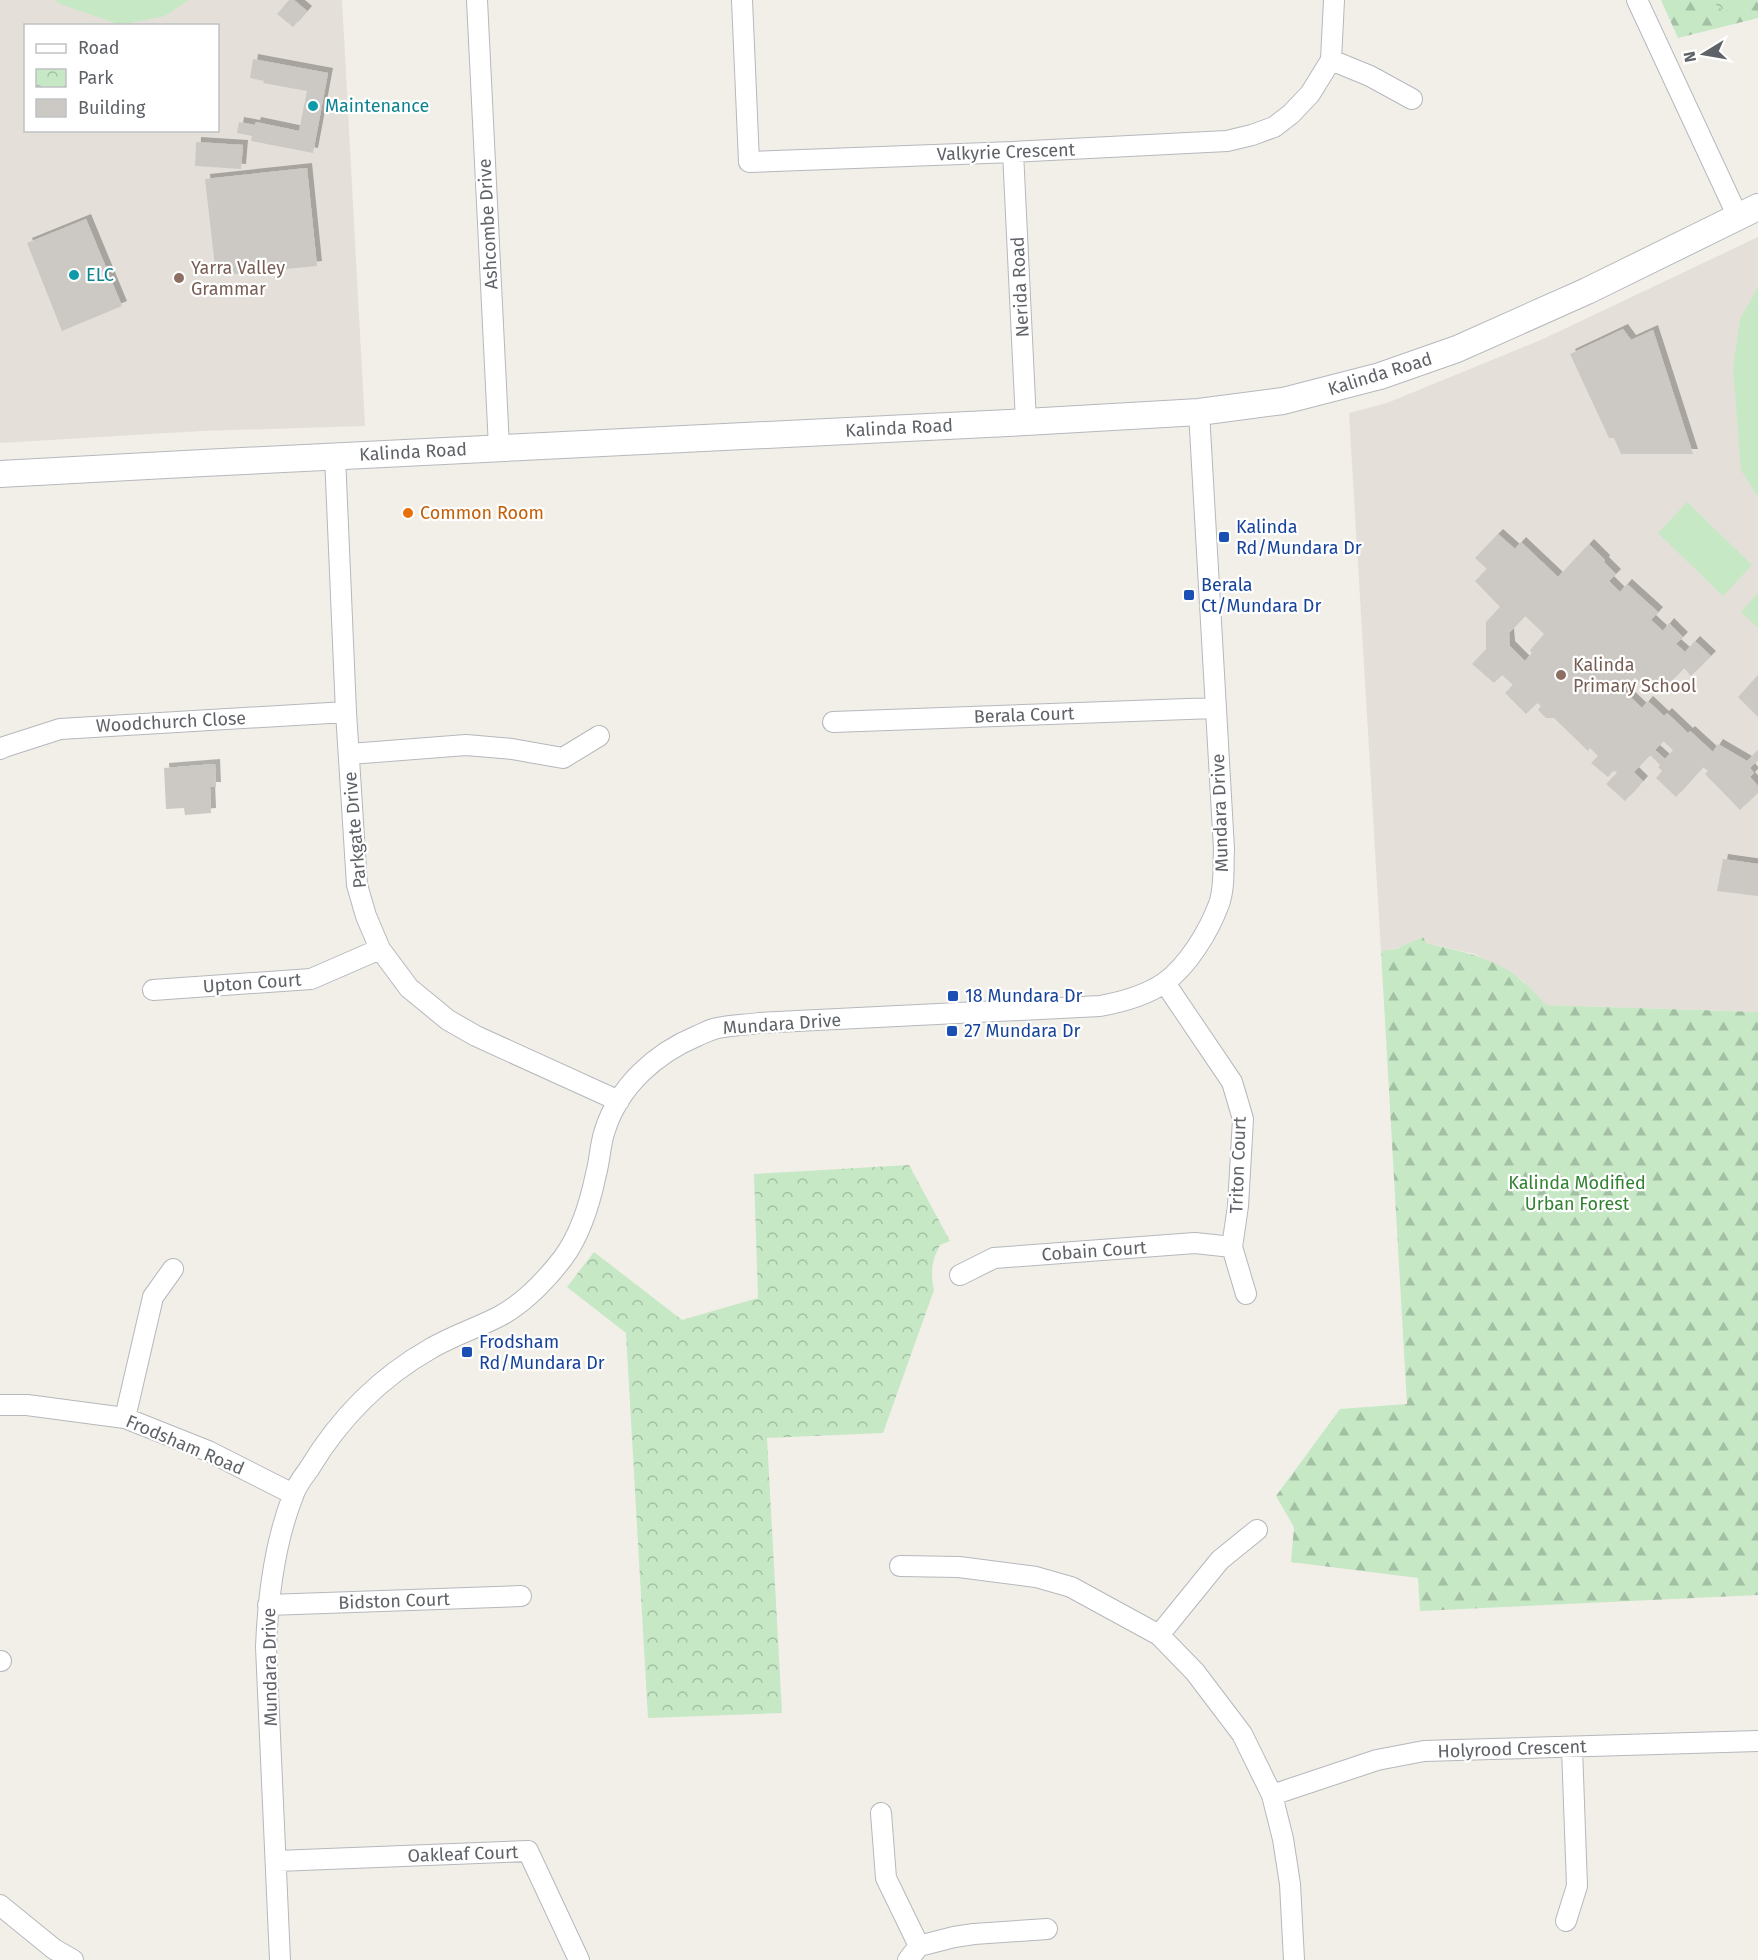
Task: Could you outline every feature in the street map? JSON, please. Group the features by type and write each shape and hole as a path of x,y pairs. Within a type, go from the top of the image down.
{"street":[{"name":"Ashcombe Drive","path":"477,0 499,447"},
{"name":"Valkyrie Crescent","path":"742,0 749,162 1227,141 1252,135 1274,127 1291,114 1310,94 1331,60 1334,0"},
{"path":"1637,0 1748,212"},
{"path":"1331,60 1370,76 1412,99"},
{"name":"Nerida Road","path":"1013,152 1026,422"},
{"name":"Kalinda Road","path":"0,474 1026,422 1199,412 1283,401 1380,376 1457,349 1587,291 1748,212"},
{"name":"Mundara Drive","path":"280,1960 266,1647 268,1605 279,1539 293,1494 324,1445 370,1392 431,1348 500,1316 539,1286 563,1257 586,1212 605,1130 619,1101 636,1077 659,1057 685,1041 717,1028 759,1023 1100,1006 1130,1000 1164,982 1186,961 1203,937 1219,903 1224,849 1199,412"},
{"name":"Parkgate Drive","path":"335,456 346,712 357,885 366,916 380,949 409,988 448,1020 476,1036 619,1101"},
{"name":"Berala Court","path":"833,722 1215,708"},
{"name":"Woodchurch Close","path":"0,749 60,729 346,712"},
{"path":"350,754 466,745 512,749 563,758 599,736"},
{"name":"Upton Court","path":"153,990 311,979 380,949"},
{"name":"Triton Court","path":"1164,982 1232,1082 1243,1119 1238,1206 1232,1247 1246,1294"},
{"name":"Cobain Court","path":"960,1275 994,1258 1195,1243 1232,1247"},
{"path":"126,1418 153,1297 172,1269"},
{"name":"Frodsham Road","path":"0,1405 27,1405 126,1418 208,1451 293,1494"},
{"path":"1159,1635 1220,1560 1257,1530"},
{"path":"900,1566 958,1567 1036,1577 1071,1587 1159,1635 1196,1672 1242,1734 1272,1795 1283,1839 1290,1884 1294,1960"},
{"name":"Bidston Court","path":"268,1605 521,1596"},
{"name":"Holyrood Crescent","path":"1272,1795 1377,1760 1424,1751 1758,1741"},
{"path":"1566,1921 1577,1886 1572,1748"},
{"path":"881,1813 886,1878 914,1953 974,1934 1047,1929"},
{"name":"Oakleaf Court","path":"277,1861 528,1851 579,1960"},
{"path":"0,1905 54,1949 73,1960"}],"shaded area":[{"name":"Yarra Valley Grammar","path":"0,0 342,0 365,426 201,431 0,443"},
{"name":"Kalinda Primary School","path":"1758,237 1758,1012 1545,1005 1522,980 1475,954 1426,943 1408,944 1381,951 1349,413 1387,403 1543,339"}],"green space":[{"path":"55,0 189,0 165,16 126,24 118,24 60,4"},
{"path":"1661,0 1758,0 1758,18 1678,38"},
{"path":"1712,0 1755,0 1723,12"},
{"path":"1758,287 1758,497 1741,470 1733,369 1740,319"},
{"path":"1687,502 1752,565 1723,596 1658,533"},
{"path":"1758,593 1758,628 1741,612"},
{"name":"Kalinda Modified Urban Forest","path":"1423,937 1426,943 1464,952 1501,966 1525,984 1546,1005 1758,1012 1758,1595 1420,1611 1418,1578 1291,1562 1294,1527 1276,1496 1340,1409 1407,1404 1381,951 1396,949"},
{"path":"909,1165 950,1241 940,1245 935,1256 932,1266 934,1290 883,1433 767,1438 782,1713 648,1718 626,1333 567,1287 594,1252 682,1320 758,1298 754,1174"}],"building":[{"path":"289,0 294,0 307,11 293,27 277,14"},
{"name":"Maintenance","path":"253,59 328,73 313,153 251,141 252,136 237,133 239,122 255,125 256,122 299,131 307,91 263,83 264,81 250,78"},
{"path":"196,142 243,145 241,169 195,166"},
{"path":"307,168 317,266 216,276 205,179"},
{"name":"ELC","path":"86,219 122,306 62,331 27,243"},
{"path":"1623,329 1631,340 1653,330 1693,454 1621,454 1614,438 1609,438 1570,354"},
{"path":"1498,534 1515,549 1521,542 1558,577 1589,544 1616,574 1609,581 1620,592 1627,584 1658,612 1651,620 1663,631 1669,623 1683,637 1676,644 1685,652 1695,641 1711,656 1691,676 1684,668 1663,690 1653,680 1646,687 1634,677 1623,690 1642,708 1648,701 1664,716 1667,713 1713,752 1718,744 1747,761 1758,750 1758,760 1750,768 1754,773 1750,777 1758,786 1758,793 1740,810 1705,774 1708,771 1703,767 1676,797 1656,778 1662,771 1658,767 1660,765 1650,755 1634,772 1643,781 1625,801 1606,784 1617,773 1614,770 1608,777 1591,763 1598,756 1590,748 1588,751 1554,718 1546,718 1538,710 1541,706 1537,703 1526,714 1505,693 1513,685 1502,675 1494,683 1472,664 1486,649 1486,622 1500,607 1475,581 1487,569 1475,558","holes":["1525,616 1544,634 1530,650 1532,653 1525,661 1510,646 1509,633","1663,741 1673,750 1665,759 1655,750"]},
{"path":"1758,675 1758,717 1738,697"},
{"path":"215,764 216,787 210,787 211,813 185,815 184,808 166,809 164,768"},
{"path":"1723,859 1758,864 1758,896 1717,891"}],"place":[{"name":"Maintenance","path":"313,106"},
{"name":"ELC","path":"74,275"},
{"name":"Yarra Valley Grammar","path":"179,278"},
{"name":"Common Room","path":"408,513"},
{"name":"Kalinda Rd/Mundara Dr","path":"1224,537"},
{"name":"Berala Ct/Mundara Dr","path":"1189,595"},
{"name":"Kalinda Primary School","path":"1561,675"},
{"name":"18 Mundara Dr","path":"953,996"},
{"name":"27 Mundara Dr","path":"952,1031"},
{"name":"Frodsham Rd/Mundara Dr","path":"467,1352"}]}
